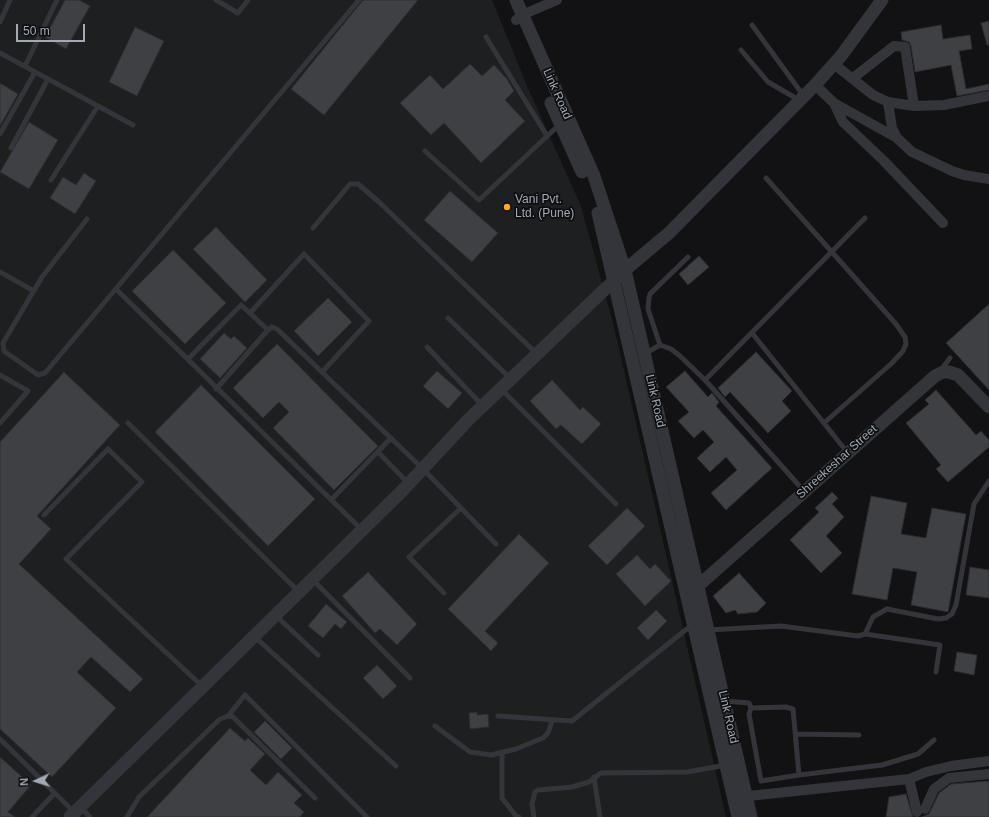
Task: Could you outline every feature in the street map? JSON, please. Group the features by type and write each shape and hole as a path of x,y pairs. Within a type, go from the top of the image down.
{"street":[{"name":"Link Road","path":"508,0 519,17 594,176 625,270 644,354 692,588 694,623 740,797 751,817"},
{"name":"Link Road","path":"516,0 519,17 560,124 589,188 602,224 692,588 708,630 724,701 732,763"},
{"path":"519,17 557,0"},
{"path":"75,812 313,580 500,389 625,270 669,233 815,85 834,64 879,1"},
{"path":"853,78 894,46 905,47 914,106"},
{"path":"834,64 873,95 888,102 914,106 956,103 989,96"},
{"path":"815,85 834,103 897,138 912,152 939,166 964,175 989,179"},
{"path":"888,102 889,119 897,138"},
{"path":"834,103 843,122 884,161 943,223"},
{"path":"939,373 949,372 958,375 989,407"},
{"name":"Shreekeshar Street","path":"692,588 939,373"},
{"path":"740,797 909,779 944,767 989,761"},
{"path":"922,814 934,789 949,778 989,774"},
{"path":"909,779 922,814"},
{"name":"Link Road","path":"738,817 740,797"}],"lane":[{"path":"0,22 10,0"},
{"path":"25,66 57,0"},
{"path":"216,0 238,13 248,0"},
{"path":"87,219 65,246 34,291 5,338 3,348 38,375 45,373 359,0"},
{"path":"752,25 802,98"},
{"path":"486,37 547,136"},
{"path":"741,50 768,82 802,98"},
{"path":"0,61 2,54 132,125"},
{"path":"0,134 35,72"},
{"path":"11,148 48,79"},
{"path":"51,180 98,106"},
{"path":"424,151 479,200 560,124"},
{"path":"766,178 896,324 905,337 906,344 903,352 824,423"},
{"path":"312,228 350,184 358,184 537,354"},
{"path":"705,380 865,218"},
{"path":"250,313 304,254 369,321 322,372"},
{"path":"660,345 648,309 650,294 688,257"},
{"path":"0,272 34,291"},
{"path":"116,289 362,531"},
{"path":"188,359 241,305 268,330"},
{"path":"448,318 511,379"},
{"path":"216,389 268,330 272,327 277,329 392,438 496,544"},
{"path":"752,333 848,452"},
{"path":"644,354 660,345 671,349 680,356 705,380 804,491"},
{"path":"427,347 483,406"},
{"path":"939,373 950,358"},
{"path":"0,375 28,391 0,423"},
{"path":"500,389 616,504"},
{"path":"128,423 300,592"},
{"path":"331,500 392,438"},
{"path":"44,515 108,449 142,482 66,559 203,687"},
{"path":"378,452 409,483"},
{"path":"864,634 873,616 887,609 938,619 946,618 952,614 956,605 974,504 989,481"},
{"path":"444,593 409,557 461,508"},
{"path":"313,580 410,678"},
{"path":"276,616 318,655"},
{"path":"498,716 567,722 576,719 694,623"},
{"path":"708,630 781,626 849,636 864,634 940,645 936,672"},
{"path":"255,637 396,766"},
{"path":"127,817 139,797 220,719 228,716 245,695 366,817"},
{"path":"724,701 749,704 751,708 790,708 795,713 799,775"},
{"path":"751,708 749,714 761,781 882,765 918,754 934,740"},
{"path":"228,716 233,717 315,798"},
{"path":"435,726 474,754 491,755 516,749 543,738 548,733 552,721"},
{"path":"796,734 859,735"},
{"path":"0,738 75,812 90,817"},
{"path":"502,752 502,798 516,816 519,817"},
{"path":"534,817 532,804 534,795 538,790 572,787 589,782 601,773 687,772 732,763"},
{"path":"594,777 600,817"},
{"path":"32,817 55,793"}],"shaded area":[{"path":"0,0 492,0 528,88 581,206 614,327 726,817 0,817"}],"building":[{"path":"65,0 79,0 90,6 66,49 45,37"},
{"path":"363,0 418,0 324,115 291,89"},
{"path":"989,21 989,45 987,45 981,23"},
{"path":"941,25 943,39 970,35 972,49 959,51 966,89 989,84 989,90 957,96 951,65 915,72 911,46 909,42 902,40 901,32"},
{"path":"135,27 164,41 137,96 109,82"},
{"path":"470,64 482,76 494,65 507,79 514,91 505,100 525,121 481,163 444,123 431,135 400,103 430,75 443,89"},
{"path":"0,83 18,94 0,126"},
{"path":"29,122 58,140 29,189 0,172"},
{"path":"84,173 96,181 75,214 50,198 63,177 76,185"},
{"path":"450,191 498,233 472,262 424,220"},
{"path":"216,227 267,280 245,302 193,249"},
{"path":"173,250 226,303 185,344 132,291"},
{"path":"699,256 709,267 688,285 679,274"},
{"path":"328,298 352,322 318,356 294,331"},
{"path":"989,304 989,390 946,343"},
{"path":"224,333 231,339 234,336 247,348 220,378 200,359"},
{"path":"277,344 378,446 334,490 273,428 289,412 279,402 263,418 233,388"},
{"path":"756,352 792,391 782,401 791,411 768,433 730,392 725,397 718,388"},
{"path":"437,371 462,393 448,409 423,386"},
{"path":"685,371 708,397 712,393 719,402 716,406 772,468 726,510 711,493 737,470 726,457 710,472 697,458 714,442 703,430 694,438 678,421 689,412 666,387"},
{"path":"64,372 120,425 37,516 51,529 19,564 143,679 130,692 91,657 77,672 116,708 52,777 0,729 0,442"},
{"path":"552,380 580,410 583,407 601,424 582,444 561,425 556,429 530,401"},
{"path":"201,385 315,499 268,546 155,432"},
{"path":"936,390 976,435 981,431 989,440 989,447 948,482 936,469 941,465 906,423 929,404 925,400"},
{"path":"832,492 838,498 832,504 844,517 826,536 842,553 821,573 790,540 819,512 815,508"},
{"path":"871,496 907,503 901,534 926,538 932,508 966,514 948,612 911,605 917,572 893,568 887,600 852,594"},
{"path":"627,508 645,526 607,565 588,546"},
{"path":"519,534 549,563 485,631 498,643 491,651 448,609"},
{"path":"637,555 650,569 655,564 671,581 645,606 616,574"},
{"path":"970,567 989,570 989,598 966,595"},
{"path":"368,572 417,624 397,645 380,629 375,633 342,596"},
{"path":"739,573 766,603 757,612 738,614 735,610 726,613 713,596"},
{"path":"326,604 347,622 341,629 335,624 323,638 308,626"},
{"path":"656,610 667,621 648,640 637,628"},
{"path":"957,652 977,655 974,675 954,671"},
{"path":"377,665 397,686 383,699 363,678"},
{"path":"477,712 477,715 488,714 489,727 470,729 469,713"},
{"path":"265,721 292,748 281,759 254,732"},
{"path":"230,728 245,741 248,738 265,754 250,770 266,785 278,772 302,795 294,803 304,812 300,817 147,817"},
{"path":"0,757 31,785 8,812 15,817 0,817"},
{"path":"989,781 989,817 921,817 929,814 939,793 951,784"},
{"path":"906,794 913,817 886,817 889,797"}],"place":[{"name":"Vani Pvt. Ltd. (Pune)","path":"507,207"}]}
